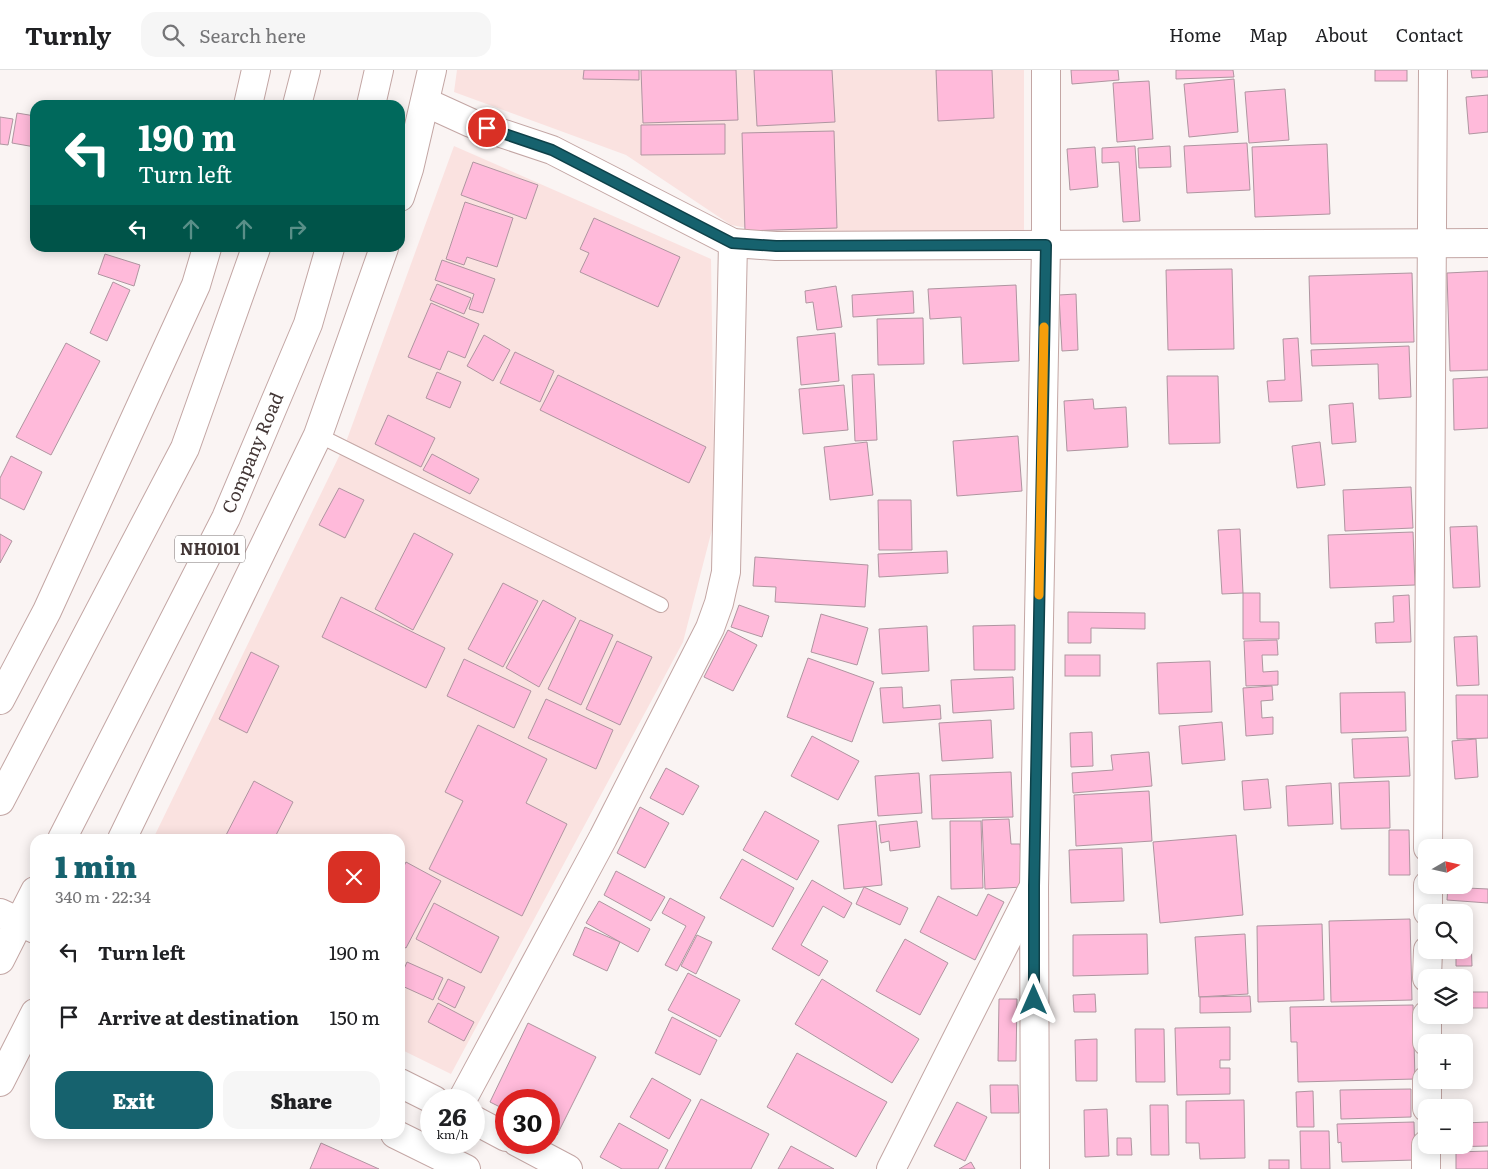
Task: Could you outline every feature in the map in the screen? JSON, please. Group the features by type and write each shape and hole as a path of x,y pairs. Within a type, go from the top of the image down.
{"main road":[{"path":"249,100 256,70"},
{"path":"298,100 306,70"},
{"path":"372,100 379,70"},
{"path":"405,181 432,70"},
{"path":"1035,1169 1034,886 1046,245 1046,70"},
{"path":"1428,839 1433,70"},
{"path":"425,102 471,123 552,150 732,243 776,246 1488,243"},
{"path":"468,1089 603,838 710,628 719,603 726,572 732,243"},
{"path":"0,700 47,611 196,285 206,252"},
{"path":"0,802 185,448 255,252"},
{"name":"Company Road","path":"65,834 226,518 308,324 329,252"},
{"path":"124,834 318,435 383,252"},
{"path":"891,1169 1034,886"},
{"path":"0,960 30,900"},
{"path":"0,1082 30,1023"},
{"path":"405,1086 420,1093"},
{"path":"402,1139 433,1162 466,1169"},
{"path":"540,1154 568,1169"},
{"path":"1426,1154 1426,1169"}],"lane":[{"path":"318,435 662,605"}],"shaded area":[{"path":"457,70 1024,70 1024,231 773,233 731,225 626,155 454,92"},
{"path":"454,146 711,259 715,518 683,642 451,1074 405,1051 405,834 155,834 346,442"}],"building":[{"path":"584,70 639,70 639,80 583,79"},
{"path":"641,70 736,70 738,120 643,123"},
{"path":"754,70 832,70 835,122 757,126"},
{"path":"936,70 992,70 994,118 938,121"},
{"path":"1071,70 1118,70 1119,80 1072,84"},
{"path":"1176,70 1233,70 1234,77 1176,79"},
{"path":"1375,70 1407,70 1407,81 1375,81"},
{"path":"1471,70 1488,70 1488,77 1472,78"},
{"path":"1234,79 1238,132 1189,137 1184,84"},
{"path":"1149,81 1153,139 1117,142 1113,83"},
{"path":"1285,89 1289,140 1249,143 1245,92"},
{"path":"1488,95 1488,132 1469,134 1466,97"},
{"path":"17,113 30,115 30,146 12,143"},
{"path":"0,117 13,119 8,145 0,144"},
{"path":"725,124 725,154 641,155 641,125"},
{"path":"834,131 837,228 745,231 742,133"},
{"path":"1247,143 1250,190 1187,193 1184,146"},
{"path":"1327,144 1330,214 1255,217 1252,147"},
{"path":"1135,146 1140,221 1123,222 1119,162 1102,163 1102,148"},
{"path":"1170,146 1171,167 1139,168 1138,148"},
{"path":"1095,147 1098,187 1070,190 1067,149"},
{"path":"473,162 538,185 526,219 461,195"},
{"path":"465,202 513,218 497,267 467,257 464,265 446,259"},
{"path":"594,218 680,257 658,307 580,272 589,253 580,249"},
{"path":"105,254 140,265 134,286 98,274"},
{"path":"442,260 495,279 483,313 469,309 474,294 435,280"},
{"path":"1232,269 1234,349 1168,350 1166,270"},
{"path":"1488,271 1488,370 1450,371 1447,273"},
{"path":"1412,273 1414,342 1311,344 1309,276"},
{"path":"113,282 130,290 107,341 90,333"},
{"path":"437,284 471,298 464,314 430,300"},
{"path":"1016,285 1019,361 963,364 961,317 930,319 928,289"},
{"path":"836,286 842,327 817,330 813,302 806,303 805,291"},
{"path":"913,291 914,313 853,317 852,295"},
{"path":"1076,294 1078,350 1062,351 1059,295"},
{"path":"431,303 479,324 465,358 448,351 440,370 408,357"},
{"path":"923,318 924,364 878,365 877,319"},
{"path":"835,333 839,381 801,385 797,337"},
{"path":"484,335 510,350 493,381 467,366"},
{"path":"1298,338 1302,401 1269,402 1267,381 1285,380 1283,339"},
{"path":"66,343 100,361 51,455 16,437"},
{"path":"1409,346 1411,397 1379,399 1378,364 1312,366 1311,350"},
{"path":"515,352 554,371 540,402 500,383"},
{"path":"437,372 461,382 450,408 426,398"},
{"path":"874,374 877,440 855,441 852,375"},
{"path":"558,375 706,447 689,483 540,410"},
{"path":"1167,376 1218,376 1220,443 1169,444"},
{"path":"1488,377 1488,428 1454,430 1453,379"},
{"path":"844,385 848,430 803,434 799,389"},
{"path":"1093,399 1094,409 1126,407 1128,447 1067,451 1064,401"},
{"path":"1353,403 1356,442 1332,444 1329,405"},
{"path":"388,415 435,438 421,467 375,444"},
{"path":"1018,436 1022,491 957,496 953,441"},
{"path":"867,442 873,495 830,500 824,447"},
{"path":"1320,442 1325,485 1297,488 1292,446"},
{"path":"432,454 479,479 470,494 423,470"},
{"path":"11,456 42,472 24,510 0,498 0,478"},
{"path":"1411,487 1413,528 1345,531 1343,490"},
{"path":"339,488 364,500 345,538 319,525"},
{"path":"878,500 911,500 912,550 879,550"},
{"path":"1477,526 1480,587 1453,588 1450,527"},
{"path":"1240,529 1243,593 1222,594 1218,530"},
{"path":"1413,532 1415,585 1330,588 1328,535"},
{"path":"414,533 453,554 413,630 375,609"},
{"path":"0,534 12,541 0,563"},
{"path":"947,551 948,573 879,577 878,554"},
{"path":"755,557 868,565 865,607 775,602 776,587 753,586"},
{"path":"503,583 538,601 503,667 468,649"},
{"path":"1243,593 1260,593 1260,622 1279,622 1279,639 1243,639"},
{"path":"1409,595 1411,642 1376,643 1375,623 1394,622 1393,596"},
{"path":"341,597 445,648 426,688 322,637"},
{"path":"543,600 576,618 539,687 506,668"},
{"path":"739,605 769,616 762,637 731,627"},
{"path":"1068,612 1145,613 1145,629 1091,628 1091,643 1068,643"},
{"path":"821,614 868,628 857,665 811,652"},
{"path":"580,620 613,635 581,705 548,689"},
{"path":"1015,625 1015,670 974,670 973,626"},
{"path":"927,626 929,671 882,674 879,629"},
{"path":"728,630 757,645 733,691 704,677"},
{"path":"1477,636 1479,685 1457,686 1454,637"},
{"path":"1277,640 1278,655 1262,655 1263,672 1278,671 1278,685 1246,686 1244,641"},
{"path":"617,641 652,657 620,725 586,709"},
{"path":"251,652 279,666 247,733 219,719"},
{"path":"1065,655 1100,655 1100,676 1065,676"},
{"path":"808,658 874,682 852,742 787,717"},
{"path":"464,659 531,691 514,728 447,696"},
{"path":"1210,661 1212,712 1159,714 1157,663"},
{"path":"1013,677 1014,709 953,713 951,680"},
{"path":"1272,686 1273,700 1261,701 1262,718 1273,717 1273,734 1246,736 1243,688"},
{"path":"902,687 903,708 940,705 941,719 883,723 880,688"},
{"path":"1405,692 1406,731 1341,733 1340,693"},
{"path":"1456,695 1488,695 1488,738 1457,739"},
{"path":"546,699 613,730 596,769 528,738"},
{"path":"991,720 993,758 942,761 939,723"},
{"path":"1222,722 1225,760 1182,764 1179,726"},
{"path":"478,725 547,759 526,803 567,824 522,916 429,869 463,801 445,792"},
{"path":"1092,732 1093,766 1071,767 1070,733"},
{"path":"812,736 859,761 838,800 791,776"},
{"path":"1408,737 1410,776 1354,778 1352,739"},
{"path":"1476,739 1478,777 1455,779 1452,741"},
{"path":"1149,752 1152,786 1073,793 1072,773 1113,770 1111,755"},
{"path":"666,768 699,786 683,815 650,798"},
{"path":"1011,772 1013,817 932,819 930,775"},
{"path":"919,773 922,813 878,816 875,776"},
{"path":"1268,779 1271,808 1244,810 1242,781"},
{"path":"254,781 293,802 277,834 227,834"},
{"path":"1389,781 1390,828 1341,829 1339,783"},
{"path":"1331,783 1333,824 1288,826 1286,786"},
{"path":"1149,791 1152,841 1076,846 1074,795"},
{"path":"640,807 669,823 645,868 617,853"},
{"path":"765,811 819,841 797,880 743,850"},
{"path":"1009,819 1011,844 1020,844 1023,887 985,889 982,820"},
{"path":"876,821 882,885 844,889 838,825"},
{"path":"917,821 920,847 890,851 889,841 881,843 879,825"},
{"path":"950,821 981,821 983,888 951,889"},
{"path":"1389,830 1409,830 1410,875 1389,875"},
{"path":"1236,835 1243,915 1160,923 1153,842"},
{"path":"1122,848 1124,901 1071,903 1069,850"},
{"path":"742,859 794,888 773,927 720,898"},
{"path":"406,862 441,881 406,948 405,948"},
{"path":"616,871 665,897 651,921 604,895"},
{"path":"812,880 852,903 844,918 823,906 801,945 828,961 819,976 772,949"},
{"path":"864,887 908,908 900,925 856,904"},
{"path":"1473,888 1488,889 1488,903 1447,900 1447,894 1473,894"},
{"path":"988,894 1004,902 975,960 920,932 938,896 977,916"},
{"path":"670,898 705,917 677,971 665,965 686,926 662,913"},
{"path":"599,901 650,929 638,952 586,923"},
{"path":"434,903 499,937 481,973 416,939"},
{"path":"1410,919 1412,1000 1331,1002 1329,921"},
{"path":"1322,924 1324,1000 1258,1002 1257,926"},
{"path":"585,927 620,942 607,971 573,955"},
{"path":"1147,934 1148,974 1073,976 1073,935"},
{"path":"1245,934 1248,994 1199,997 1195,937"},
{"path":"697,935 712,942 696,974 681,966"},
{"path":"905,939 948,963 920,1015 876,991"},
{"path":"1456,959 1472,959 1472,966 1456,966"},
{"path":"407,962 443,978 433,1000 405,987 405,967"},
{"path":"688,973 740,1000 720,1037 668,1010"},
{"path":"448,979 465,987 455,1008 438,999"},
{"path":"822,979 919,1039 892,1083 795,1024"},
{"path":"1473,992 1488,992 1488,1008 1473,1008"},
{"path":"1095,994 1096,1012 1074,1012 1073,995"},
{"path":"1250,996 1251,1012 1200,1013 1200,997"},
{"path":"999,999 1017,999 1016,1061 998,1061"},
{"path":"438,1003 474,1022 464,1041 428,1022"},
{"path":"1413,1005 1415,1079 1298,1082 1297,1042 1291,1042 1290,1007"},
{"path":"672,1017 717,1040 700,1075 655,1053"},
{"path":"528,1023 596,1057 560,1129 560,1089 496,1089"},
{"path":"1230,1027 1230,1060 1220,1060 1220,1068 1230,1068 1230,1094 1177,1095 1175,1028"},
{"path":"1135,1029 1164,1029 1165,1082 1136,1082"},
{"path":"1097,1039 1097,1081 1076,1081 1075,1040"},
{"path":"797,1053 887,1102 856,1157 767,1107"},
{"path":"652,1078 691,1100 669,1139 630,1117"},
{"path":"990,1085 1018,1085 1019,1113 991,1113"},
{"path":"1411,1089 1411,1117 1341,1119 1340,1090"},
{"path":"1313,1091 1314,1127 1297,1127 1296,1092"},
{"path":"495,1092 495,1104 490,1102"},
{"path":"701,1099 769,1134 751,1169 665,1169"},
{"path":"1244,1100 1245,1158 1200,1159 1199,1143 1186,1143 1186,1101"},
{"path":"957,1102 987,1117 965,1161 934,1146"},
{"path":"1150,1105 1168,1105 1169,1155 1151,1155"},
{"path":"1107,1109 1109,1156 1085,1157 1084,1110"},
{"path":"1414,1122 1415,1160 1342,1162 1341,1142 1338,1143 1337,1124"},
{"path":"1488,1122 1488,1146 1473,1146 1473,1123"},
{"path":"619,1123 668,1150 658,1169 622,1169 600,1157"},
{"path":"1300,1131 1329,1131 1330,1169 1301,1169"},
{"path":"1117,1138 1131,1138 1132,1155 1117,1155"},
{"path":"321,1143 379,1169 310,1169"},
{"path":"791,1146 834,1169 778,1169"},
{"path":"1473,1151 1488,1151 1488,1169 1456,1169 1456,1154 1473,1154"},
{"path":"1269,1160 1289,1160 1289,1169 1269,1169"},
{"path":"971,1162 975,1169 959,1169"}],"slow traffic":[{"path":"1039,595 1044,327"}],"route":[{"path":"487,128 552,150 732,243 776,246 1046,245 1034,886 1034,1000"}]}
